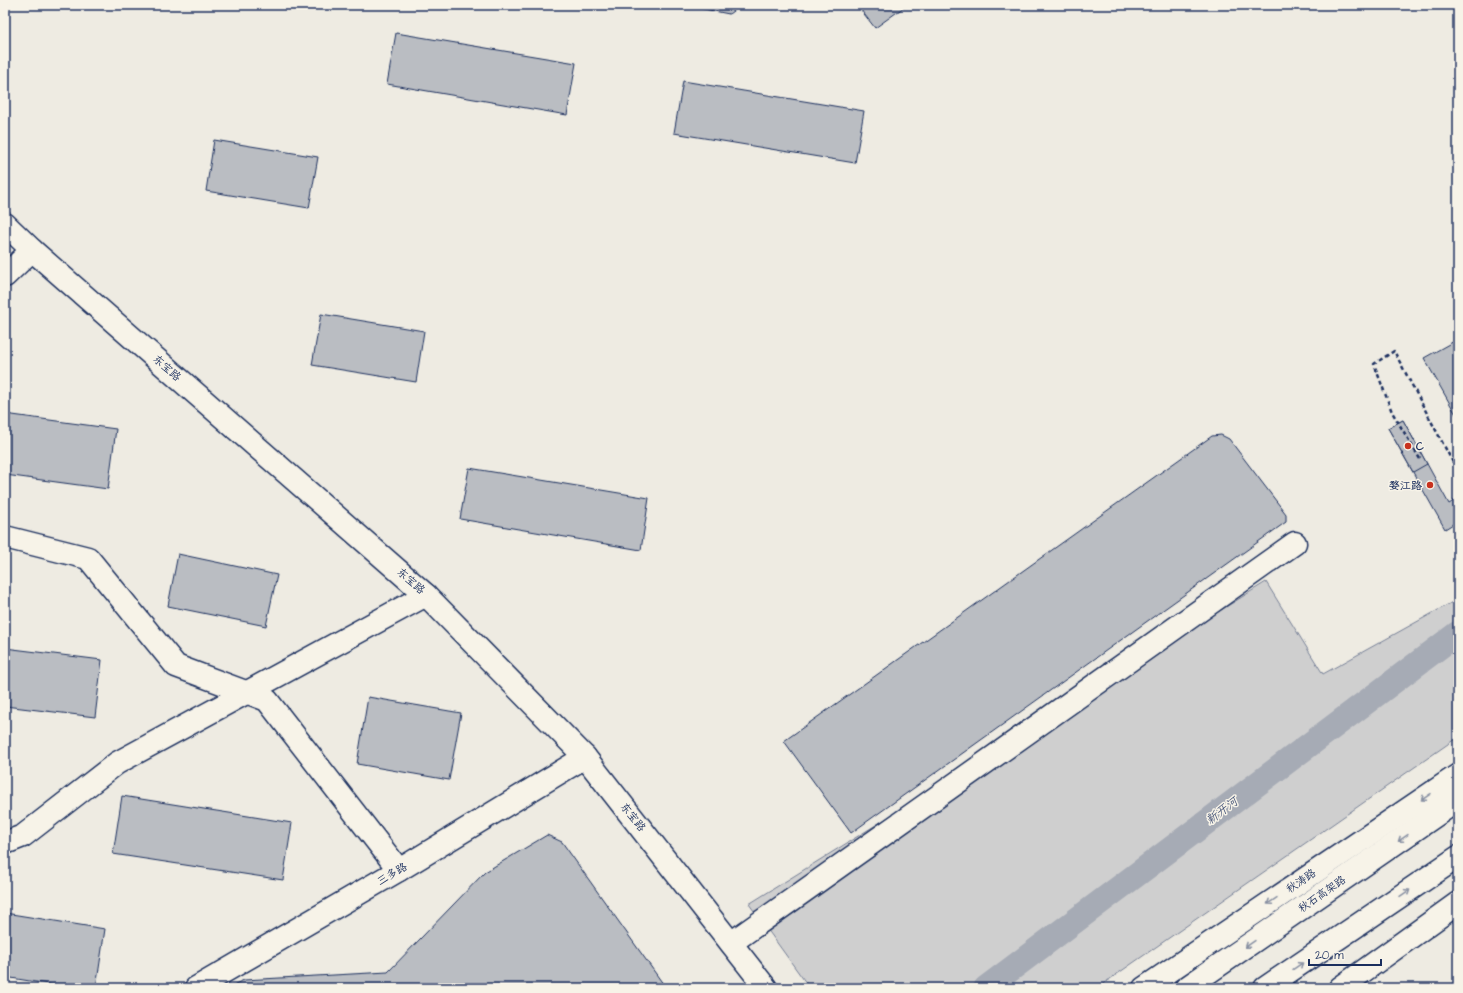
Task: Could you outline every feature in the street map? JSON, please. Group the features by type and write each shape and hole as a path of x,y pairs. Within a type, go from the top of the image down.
{"main road":[{"name":"东宝路","path":"5,224 32,250 426,595 585,757 766,988"},
{"path":"5,276 32,250"},
{"path":"5,537 88,558 176,666 267,700 399,870"},
{"path":"731,943 1295,543"},
{"path":"5,843 23,836 117,763 426,595"},
{"name":"三多路","path":"196,988 399,870 585,757"},
{"name":"秋涛路","path":"1144,988 1458,775"},
{"name":"秋石高架路","path":"1186,988 1458,800"},
{"path":"1265,988 1458,857"},
{"path":"1340,988 1458,903"}],"path":[{"path":"1420,459 1392,412 1374,364 1394,350 1458,472"}],"shaded area":[{"path":"1266,582 1323,674 1458,599 1458,737 1097,988 809,987 749,904"}],"building":[{"path":"684,5 741,5 729,14"},
{"path":"857,5 907,5 875,28"},
{"path":"396,33 576,63 567,115 387,84"},
{"path":"683,81 864,111 855,163 674,133"},
{"path":"214,140 318,157 309,208 206,191"},
{"path":"321,314 424,331 416,382 312,365"},
{"path":"1458,339 1458,418 1424,358"},
{"path":"5,414 116,429 108,489 5,475"},
{"name":"婺江路","path":"1403,420 1449,504 1458,498 1458,521 1445,529 1388,428"},
{"name":"C","path":"1403,420 1427,464 1413,472 1388,428"},
{"path":"1221,435 1229,439 1286,514 1286,522 851,833 784,741 1212,436"},
{"path":"469,468 649,498 641,550 460,519"},
{"path":"178,554 277,575 266,626 168,606"},
{"path":"5,648 102,660 95,717 5,706"},
{"path":"368,697 461,713 449,780 357,764"},
{"path":"122,796 292,823 283,880 113,854"},
{"path":"547,835 562,842 666,988 226,988 244,980 388,972 485,872"},
{"path":"5,913 105,929 96,988 73,988 5,977"}],"waterway":[{"name":"新开河","path":"986,988 1458,633"}],"place":[{"name":"C","path":"1408,446"},
{"name":"婺江路","path":"1430,485"}]}
